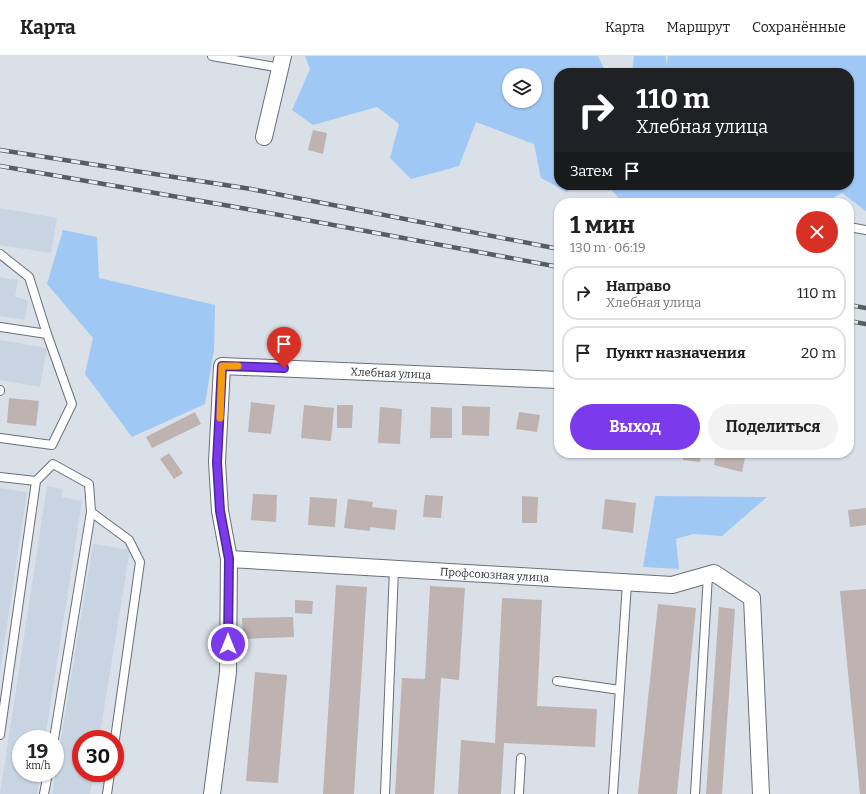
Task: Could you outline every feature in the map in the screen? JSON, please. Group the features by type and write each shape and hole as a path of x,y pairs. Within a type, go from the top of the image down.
{"street":[{"path":"264,137 282,62"},
{"name":"Хлебная улица","path":"229,559 220,511 217,462 222,366 554,380"},
{"path":"212,794 228,672 229,559"},
{"name":"Профсоюзная улица","path":"229,559 672,585 708,575"},
{"path":"708,575 714,574 752,598 761,794"}],"lane":[{"path":"212,56 282,62"},
{"path":"854,228 866,230"},
{"path":"0,254 29,277 47,334 72,404 52,446 0,438"},
{"path":"0,326 47,334"},
{"path":"0,735 36,481 53,464 89,484 91,512 55,730"},
{"path":"0,477 36,481"},
{"path":"91,512 129,540 140,562 116,730"},
{"path":"385,794 394,569"},
{"path":"695,794 708,575"},
{"path":"613,794 627,582"},
{"path":"557,681 620,690"},
{"path":"519,794 521,758"},
{"path":"44,794 46,782"},
{"path":"107,794 109,782"}],"shaded area":[{"path":"305,56 598,56 604,68 554,68 554,185 541,178 534,144 476,122 459,166 411,179 390,158 399,124 377,107 313,125 292,110 310,69"},
{"path":"634,56 666,56 666,66 668,56 866,56 866,211 854,202 854,198 849,198 842,193 833,198 619,198 611,190 854,190 854,68 633,68"},
{"path":"0,208 57,218 51,253 0,245"},
{"path":"63,230 97,237 99,278 215,305 214,350 205,404 132,437 85,374 93,338 47,284"},
{"path":"0,277 18,280 15,297 28,300 25,320 0,316"},
{"path":"0,340 47,348 40,387 0,380"},
{"path":"47,486 63,489 62,497 82,501 46,730 12,730 12,782 39,782 37,794 0,794"},
{"path":"0,488 27,492 0,672"},
{"path":"655,496 767,497 722,536 693,534 676,539 679,569 643,567"},
{"path":"93,544 130,550 100,730 72,730 72,782 92,782 90,794 52,794 54,782 64,782 64,730 62,730"}],"building":[{"path":"313,130 327,133 323,154 308,150"},
{"path":"9,398 39,401 36,426 7,423"},
{"path":"251,402 275,405 271,434 248,432"},
{"path":"304,405 334,408 331,441 301,438"},
{"path":"337,405 353,405 352,428 337,428"},
{"path":"462,406 490,407 489,436 462,435"},
{"path":"380,407 402,409 400,444 378,443"},
{"path":"431,407 452,408 452,438 430,438"},
{"path":"195,412 201,424 152,448 146,437"},
{"path":"519,412 540,415 537,432 516,429"},
{"path":"169,453 183,473 174,479 160,459"},
{"path":"683,458 700,458 700,462 683,460"},
{"path":"715,458 745,458 742,472 714,465"},
{"path":"253,494 277,495 276,522 251,520"},
{"path":"425,495 443,496 441,518 423,517"},
{"path":"522,496 538,497 537,523 522,523"},
{"path":"310,497 337,499 335,527 308,525"},
{"path":"348,499 373,502 372,507 397,510 395,530 370,527 370,531 344,528"},
{"path":"605,499 636,503 633,533 602,529"},
{"path":"866,508 866,525 850,527 848,510"},
{"path":"336,585 367,587 354,794 323,794"},
{"path":"430,586 465,588 459,680 441,678 434,794 395,794 402,678 425,679"},
{"path":"866,589 866,794 860,794 840,591"},
{"path":"502,598 542,600 537,706 597,709 595,747 504,743 501,794 458,794 461,740 495,743"},
{"path":"295,600 313,601 312,614 295,613"},
{"path":"658,604 696,608 677,794 638,794"},
{"path":"719,607 735,609 722,794 706,794"},
{"path":"293,617 294,637 243,639 242,618"},
{"path":"255,672 287,675 278,783 246,781"}],"railway":[{"path":"0,150 251,189 554,248"},
{"path":"0,166 247,209 554,266"},
{"path":"854,306 866,308"},
{"path":"854,322 866,324"}],"slow traffic":[{"path":"220,418 222,366 238,366"}],"route":[{"path":"228,644 229,559 220,511 217,462 222,366 284,368"}]}
